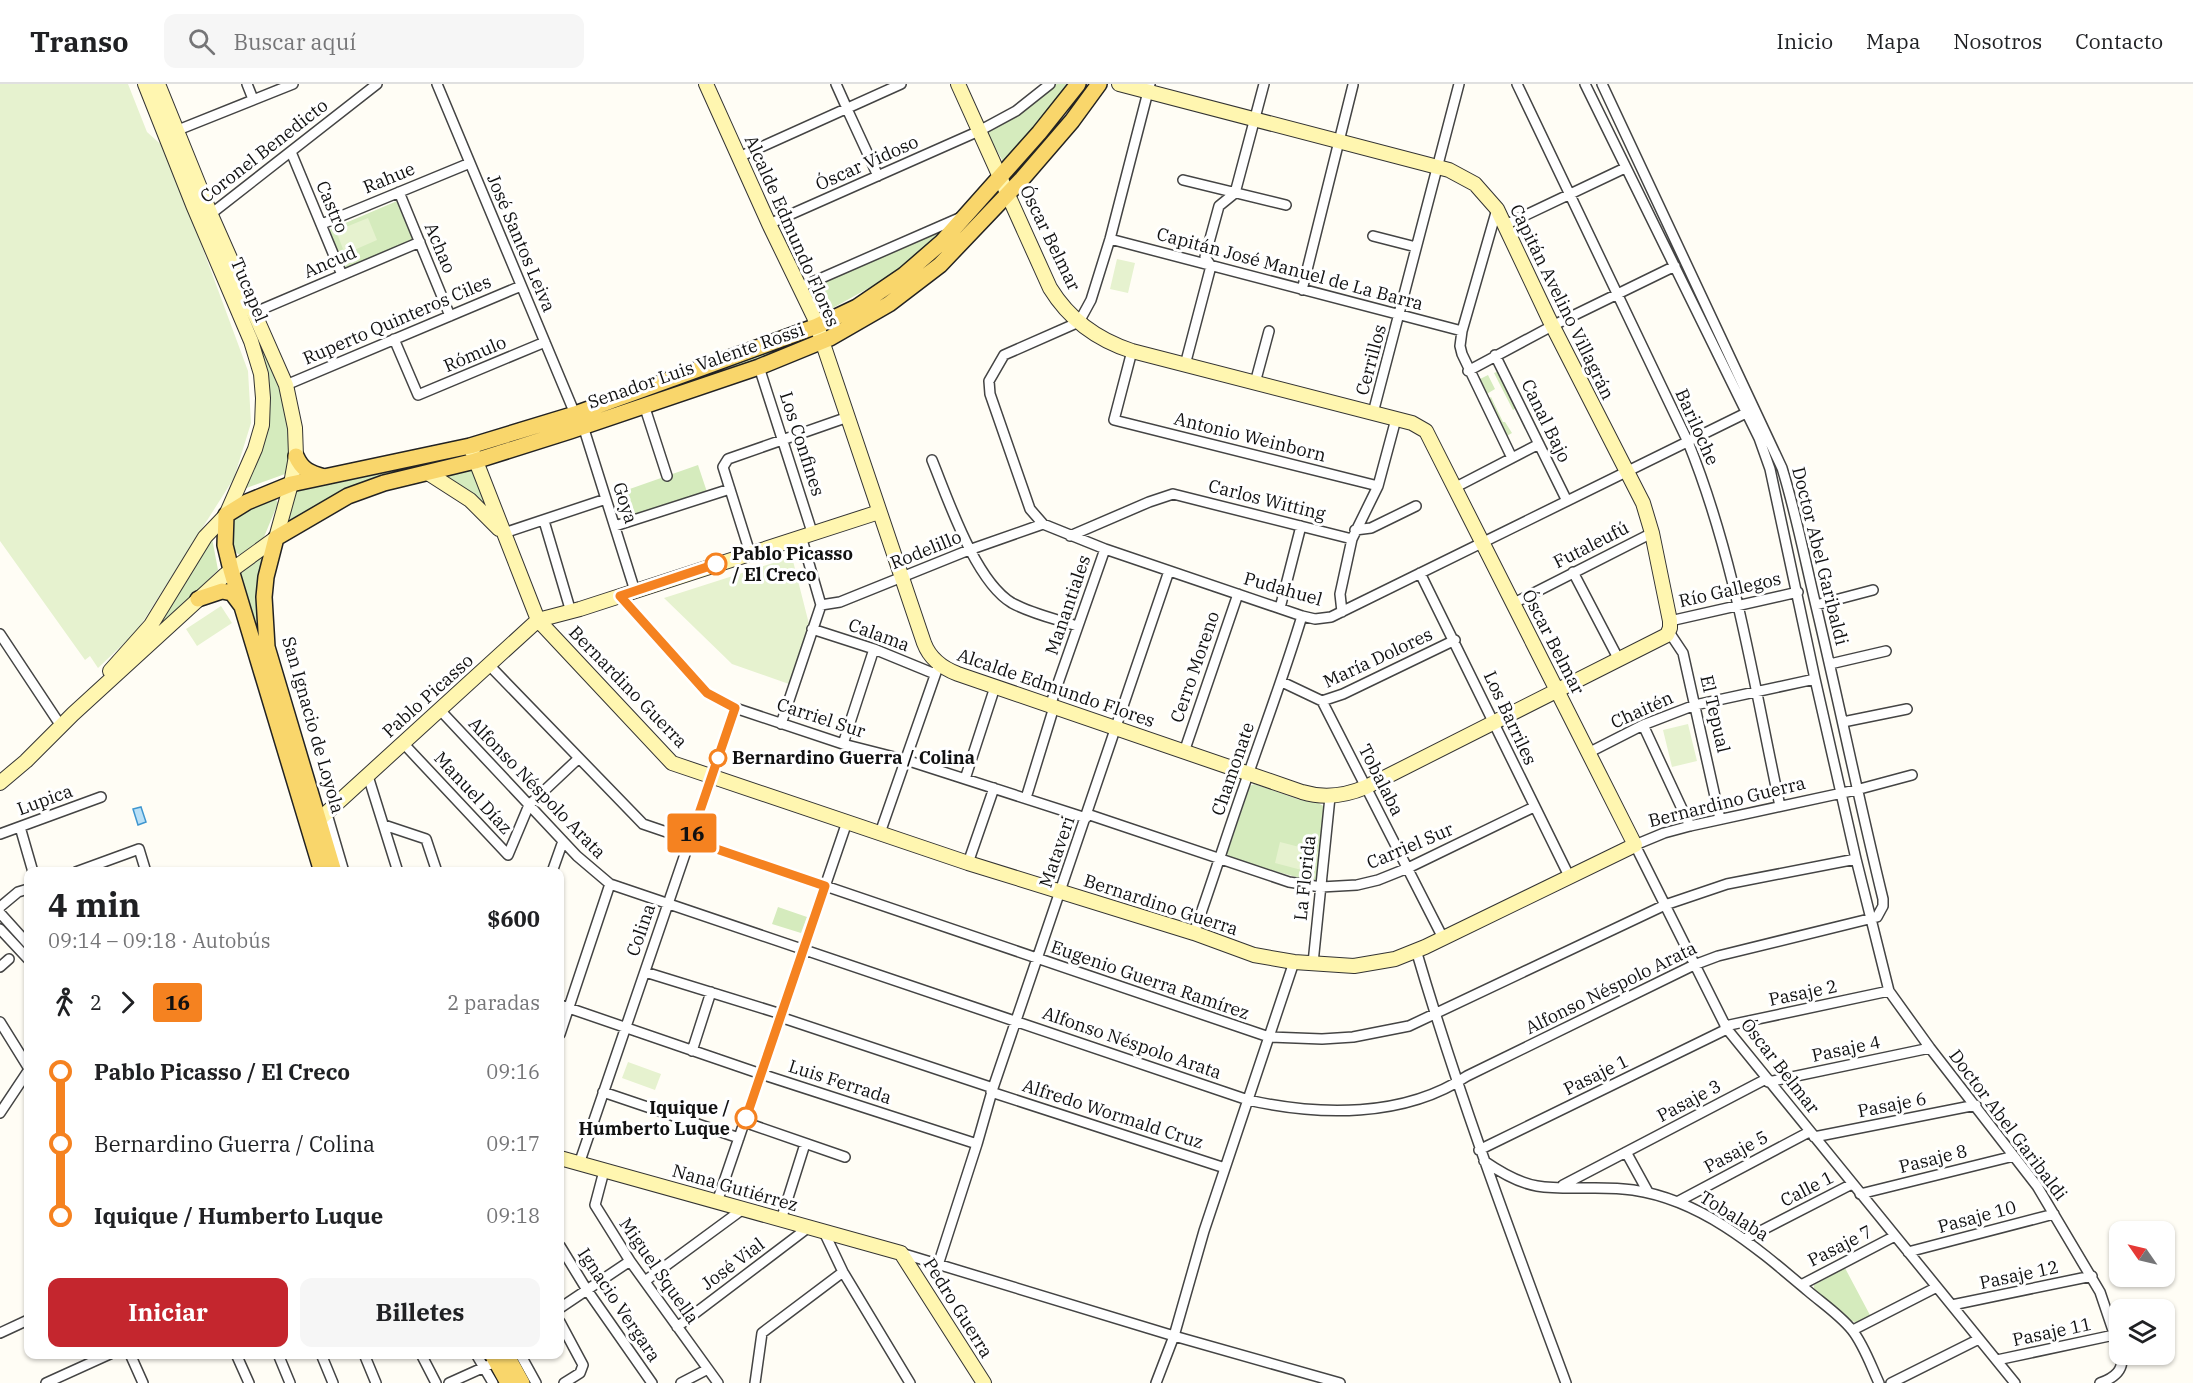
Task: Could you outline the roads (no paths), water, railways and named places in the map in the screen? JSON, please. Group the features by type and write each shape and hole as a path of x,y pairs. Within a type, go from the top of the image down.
{"main road":[{"name":"Senador Luis Valente Rossi","path":"579,420 724,360 817,326 857,307 888,287 931,253 967,215 1054,116 1078,84"},
{"name":"Senador Luis Valente Rossi","path":"276,538 348,496 384,483 428,473 472,454 579,420 644,405 759,367 822,342 889,304 940,265 1008,195 1072,121 1099,84"},
{"path":"724,360 730,376"},
{"name":"Senador Luis Valente Rossi","path":"226,515 247,502 291,484 472,454"},
{"path":"296,456 300,466 306,471 324,477"},
{"name":"San Ignacio de Loyola","path":"226,515 225,545 231,570 319,820 322,867"},
{"name":"San Ignacio de Loyola","path":"276,538 268,567 264,597 267,647 333,867"},
{"path":"198,599 222,591 232,593 244,608"},
{"path":"501,1359 508,1383"},
{"path":"502,1359 522,1383"}],"street":[{"name":"Tucapel","path":"145,84 205,217 286,385 292,407 296,456 291,484"},
{"name":"Tucapel","path":"0,772 112,669 151,625 205,537 226,515 255,449 262,425 261,374 251,341 205,217 178,130 158,84"},
{"path":"247,84 253,99"},
{"path":"178,130 293,84"},
{"name":"Coronel Benedicto","path":"205,217 377,84"},
{"name":"José Santos Leiva","path":"436,84 579,420"},
{"path":"836,84 878,176"},
{"path":"739,157 846,106 901,84"},
{"name":"Óscar Belmar","path":"958,84 1050,288 1060,304 1079,322 1104,340 1132,351 1417,424 1426,431 1726,1028 2015,1383"},
{"name":"Óscar Vidoso","path":"769,224 979,131 1016,111 1050,84"},
{"name":"Capitán Avelino Villagrán","path":"1119,84 1149,88 1254,119 1437,167 1469,180 1487,196 1497,209 1552,326 1646,511 1669,626"},
{"path":"1185,365 1211,266 1205,257 1219,207 1235,193 1264,84"},
{"name":"Cerrillos","path":"1373,413 1459,84"},
{"name":"Bariloche","path":"1517,84 1688,442 1711,505 1737,606 1780,806"},
{"name":"Doctor Abel Garibaldi","path":"1586,84 1625,168 1759,438 1770,469 1856,859 1889,991 1930,1048 2037,1186 2092,1276 2109,1320"},
{"name":"Doctor Abel Garibaldi","path":"1602,84 1776,453 1788,488 1830,664 1883,906 1877,917 1870,919"},
{"name":"Alcalde Edmundo Flores","path":"710,85 739,157 801,287 817,326 924,643 937,669 953,672 1311,795 1330,797 1366,787 1558,691 1661,639 1669,626"},
{"path":"1302,290 1353,85"},
{"path":"1043,524 1030,509 997,419 989,381 1004,355 1079,322 1091,300 1110,239 1149,88"},
{"name":"Castro","path":"291,152 342,275"},
{"name":"Rahue","path":"321,224 470,163"},
{"path":"1505,225 1625,168"},
{"path":"1183,180 1286,205"},
{"name":"Achao","path":"399,192 450,316"},
{"path":"1497,209 1462,331 1460,346 1468,371 1512,458"},
{"path":"801,287 967,215"},
{"path":"1373,236 1416,247"},
{"name":"Capitán José Manuel de La Barra","path":"1110,239 1462,331"},
{"name":"Ancud","path":"253,313 420,242"},
{"path":"1468,371 1552,326 1675,266"},
{"name":"Ruperto Quinteros Ciles","path":"286,385 521,286"},
{"path":"1255,383 1269,331"},
{"name":"Rómulo","path":"394,339 418,395 545,342"},
{"name":"Antonio Weinborn","path":"1132,351 1114,420 1378,486"},
{"name":"Canal Bajo","path":"1495,355 1567,501"},
{"name":"Los Confines","path":"759,367 784,440 807,534"},
{"path":"644,405 667,476"},
{"name":"Pudahuel","path":"1043,524 1070,536 1169,571 1302,616 1323,619 1342,612 1746,413"},
{"path":"750,553 723,467 728,459 848,417"},
{"path":"1342,612 1340,594 1354,534 1378,486 1396,419"},
{"name":"Goya","path":"579,420 635,591"},
{"path":"1456,487 1539,444"},
{"name":"Bernardino Guerra","path":"472,454 538,620 672,763 968,863 1194,933 1254,955 1294,962 1354,966 1377,963 1443,938 1664,833 1856,790 1912,775"},
{"path":"932,460 969,550 994,585 1011,603 1077,626"},
{"name":"Bernardino Guerra","path":"428,473 470,500 504,533"},
{"name":"San Ignacio de Loyola","path":"276,538 291,484"},
{"path":"615,526 730,489"},
{"name":"Carlos Witting","path":"1070,536 1173,494 1301,526 1354,534"},
{"path":"504,533 606,499"},
{"path":"1354,534 1416,506"},
{"name":"Pablo Picasso","path":"319,820 538,620 576,610 879,512"},
{"path":"544,521 576,610"},
{"name":"Rodelillo","path":"820,605 840,602 969,550 1043,524"},
{"path":"1280,608 1301,526"},
{"name":"Futaleufú","path":"1514,603 1652,533"},
{"path":"781,724 820,605 807,534"},
{"name":"Senador Luis Valente Rossi","path":"0,783 198,599 231,570 276,538"},
{"name":"Manantiales","path":"1026,798 1077,626 1105,549"},
{"name":"Mataveri","path":"938,1265 992,1090 1169,571"},
{"path":"1573,572 1619,660"},
{"name":"Los Barriles","path":"1420,573 1455,640 1570,878"},
{"path":"1816,605 1874,590"},
{"name":"Río Gallegos","path":"1669,626 1737,606 1798,592"},
{"name":"Cerro Moreno","path":"1184,752 1238,594"},
{"name":"Carriel Sur","path":"620,596 707,693 735,708 843,744 906,760 1087,816 1289,882 1320,886 1357,885 1377,880 1408,868 1534,807"},
{"name":"Pablo Picasso","path":"556,638 564,622 576,610"},
{"name":"Chamonate","path":"1194,933 1282,682 1302,616"},
{"name":"El Tepual","path":"1669,626 1683,653 1720,819"},
{"name":"Calama","path":"812,629 937,669"},
{"path":"0,634 57,720"},
{"name":"María Dolores","path":"1282,682 1322,701 1343,694 1455,640"},
{"path":"0,655 9,647"},
{"path":"843,744 874,649"},
{"path":"1830,664 1886,651"},
{"name":"Eugenio Guerra Ramírez","path":"489,665 643,824 1269,1037 1322,1039 1353,1037 1409,1026 1665,905 1719,886 1856,859"},
{"path":"880,833 937,669"},
{"name":"Chaitén","path":"1588,753 1643,725 1695,705 1815,679"},
{"path":"965,779 995,687"},
{"name":"Tobalaba","path":"1322,701 1443,938"},
{"name":"Colina","path":"579,1164 735,708"},
{"path":"1843,722 1907,709"},
{"name":"Alfonso Néspolo Arata","path":"440,710 584,864 610,884 1248,1100 1291,1108 1353,1110 1433,1095 1695,965 1730,951 1870,919"},
{"path":"1643,725 1690,826"},
{"name":"Manuel Díaz","path":"403,743 508,855 529,805 579,758"},
{"path":"368,776 397,867"},
{"path":"968,863 994,788"},
{"name":"Lupica","path":"0,834 101,797"},
{"name":"La Florida","path":"1313,963 1330,797"},
{"name":"San Ignacio de Loyola","path":"319,820 342,867"},
{"path":"717,1202 847,822"},
{"path":"384,825 426,839 434,867"},
{"path":"20,827 32,867"},
{"path":"554,867 562,840"},
{"path":"94,867 139,849 144,867"},
{"path":"564,1007 610,884"},
{"path":"0,908 18,892 24,890"},
{"path":"0,913 24,940"},
{"path":"0,929 24,955"},
{"path":"1416,950 1479,1150 1566,1383"},
{"path":"0,967 9,959"},
{"path":"1156,1383 1174,1336 1225,1168 1294,962"},
{"name":"Alfredo Wormald Cruz","path":"645,972 781,1016 1225,1168"},
{"name":"Pasaje 2","path":"1726,1028 1889,991"},
{"path":"692,1051 711,993"},
{"name":"Luis Ferrada","path":"564,1007 977,1144"},
{"path":"0,1022 24,1062"},
{"name":"Pasaje 1","path":"1479,1150 1726,1028"},
{"name":"Pasaje 4","path":"1767,1080 1930,1048"},
{"path":"0,1113 24,1075"},
{"name":"Pasaje 3","path":"1561,1186 1767,1080"},
{"path":"603,1092 739,1138"},
{"name":"Pasaje 6","path":"1812,1135 1976,1106"},
{"path":"744,1122 845,1157"},
{"name":"Pasaje 5","path":"1677,1202 1812,1135"},
{"path":"781,1220 805,1144"},
{"path":"1626,1152 1648,1192"},
{"name":"Pasaje 8","path":"1860,1194 2014,1156"},
{"name":"Nana Gutiérrez","path":"564,1159 901,1253"},
{"name":"Tobalaba","path":"1484,1161 1520,1181 1538,1186 1614,1187 1648,1192 1713,1218 1745,1239 1852,1330 1879,1383"},
{"name":"Miguel Squella","path":"604,1171 595,1205 630,1261 718,1383"},
{"name":"Calle 1","path":"1745,1239 1852,1184"},
{"path":"645,1281 743,1209"},
{"name":"Pasaje 10","path":"1908,1252 2054,1214"},
{"name":"José Vial","path":"677,1327 809,1227"},
{"path":"824,1232 843,1272 910,1383"},
{"name":"Pasaje 7","path":"1801,1285 1895,1236"},
{"name":"Ignacio Vergara","path":"564,1253 587,1290 652,1383"},
{"path":"901,1253 1174,1336 1340,1383"},
{"name":"Pedro Guerra","path":"901,1253 984,1383"},
{"path":"564,1305 630,1261"},
{"path":"755,1383 762,1333 843,1272"},
{"name":"Pasaje 12","path":"1952,1305 2092,1276"},
{"path":"1852,1330 1937,1287"},
{"path":"0,1333 24,1322"},
{"path":"564,1330 583,1367 580,1373 564,1383"},
{"name":"Pasaje 11","path":"1997,1360 2109,1336"},
{"path":"1891,1383 1979,1339"},
{"path":"46,1383 99,1359"},
{"path":"132,1359 143,1383"},
{"path":"238,1359 249,1383"},
{"path":"280,1359 290,1383"},
{"path":"323,1359 333,1383"},
{"path":"366,1359 376,1383"},
{"path":"424,1359 436,1383"},
{"path":"449,1383 499,1359"},
{"path":"493,1383 501,1359"},
{"path":"502,1359 536,1383"},
{"path":"2100,1383 2113,1377 2119,1371 2120,1365"},
{"path":"681,1383 708,1368"}],"water":[{"path":"141,807 146,822 138,825 133,809"}],"place":[{"name":"Pablo Picasso / El Creco","path":"716,564"},
{"name":"Bernardino Guerra / Colina","path":"718,758"},
{"name":"Iquique / Humberto Luque","path":"746,1118"}]}
